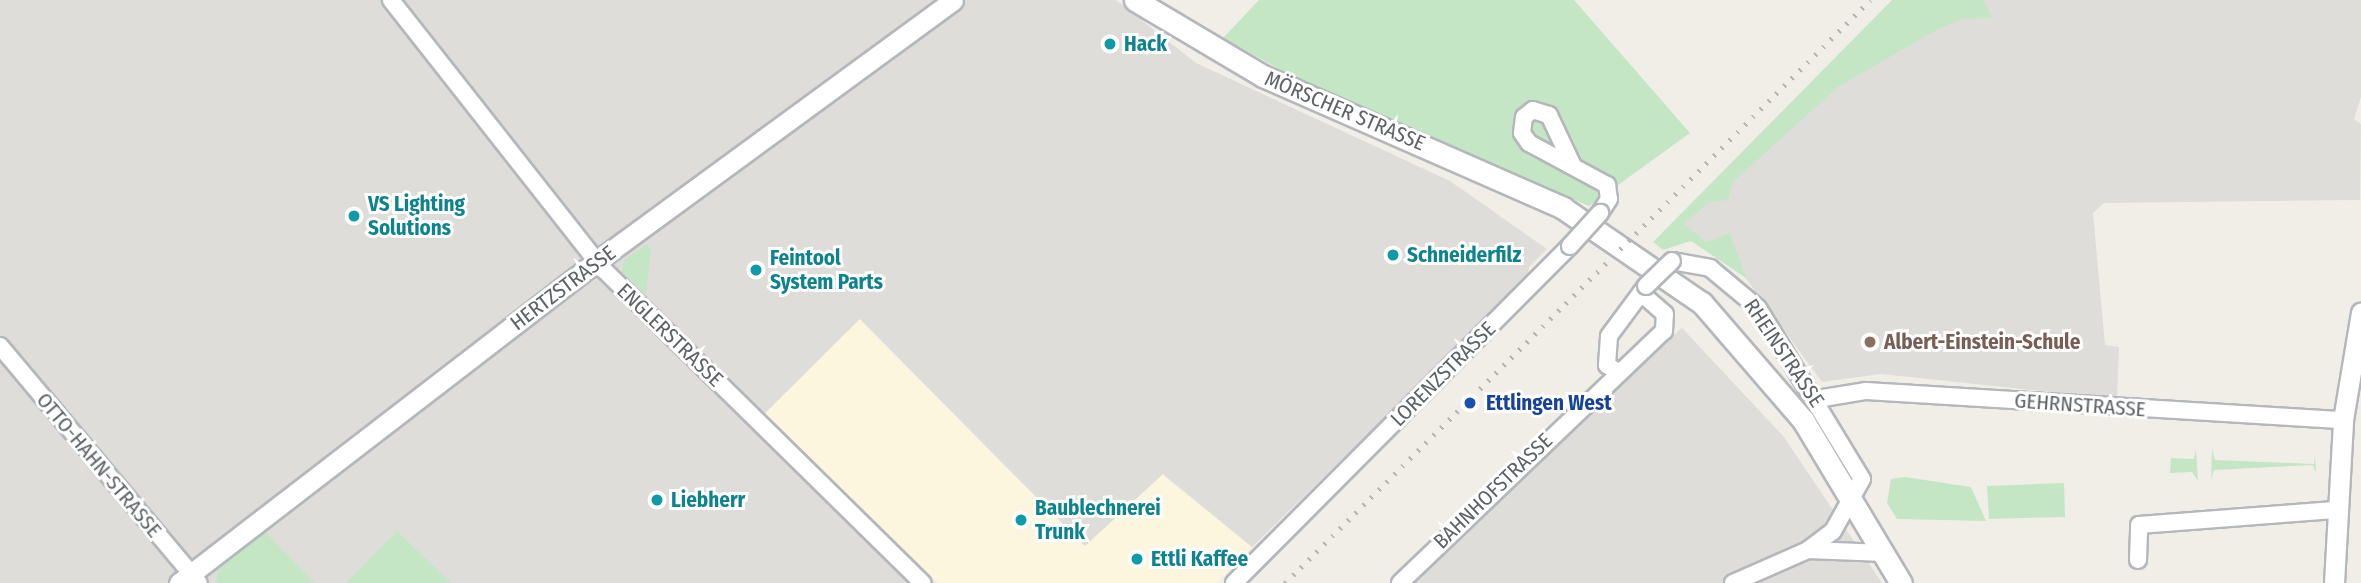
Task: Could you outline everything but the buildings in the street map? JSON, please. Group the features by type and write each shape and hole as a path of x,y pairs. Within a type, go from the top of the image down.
{"main road":[{"name":"MÖRSCHER STRASSE","path":"1135,0 1263,76 1563,208"},
{"name":"RHEINSTRASSE","path":"1563,208 1702,303 1803,420 1853,499 1901,583"}],"street":[{"name":"ENGLERSTRASSE","path":"392,0 597,261 922,583"},
{"name":"HERTZSTRASSE","path":"189,579 597,261 953,0"},
{"name":"LORENZSTRASSE","path":"1234,583 1600,213 1609,199 1607,185 1573,166"},
{"name":"RHEINSTRASSE","path":"1644,290 1672,261 1696,261 1732,281 1817,399 1862,479 1853,499"},
{"path":"1618,372 1606,365 1609,335 1644,290"},
{"name":"BAHNHOFSTRASSE","path":"1400,583 1667,323 1644,290"},
{"path":"2334,583 2334,510 2343,420 2361,312"},
{"name":"OTTO-HAHN-STRASSE","path":"0,346 189,579"},
{"name":"GEHRNSTRASSE","path":"1817,399 1866,391 2343,420"},
{"path":"1733,583 1808,550 1839,525 1853,499"},
{"path":"2138,560 2139,525 2334,510"},
{"path":"1808,550 1885,553"}],"shaded area":[{"path":"0,0 1116,0 1196,63 1450,181 1547,249 1529,267 1528,277 1252,547 1163,474 1085,546 860,319 751,427 908,583 0,583"},
{"path":"1916,0 2361,0 2361,97 2354,119 2361,124 2360,200 2104,203 2093,213 2105,345 2119,347 2117,399 1881,374 1822,382 1739,269 1679,225"},
{"path":"859,319 1084,546 1162,475 1252,547 1217,583 938,583 765,414"},
{"path":"1682,328 1784,437 1882,583 1415,583 1612,387"}],"green space":[{"path":"1259,0 1574,0 1690,133 1589,206 1299,80 1223,38"},
{"path":"1892,0 1983,0 1993,18 1963,19 1938,29 1838,87 1733,182 1728,200 1709,202 1684,224 1706,242 1730,233 1746,278 1691,241 1663,250 1653,242"},
{"path":"647,244 651,250 646,295 622,272 623,261"},
{"path":"2196,449 2198,481 2192,472 2170,473 2171,458 2194,459"},
{"path":"2212,449 2215,460 2314,464 2315,454 2316,474 2313,465 2214,470 2211,480"},
{"path":"1905,477 1971,487 1986,521 1897,519 1887,503 1891,479"},
{"path":"2064,483 2065,517 1989,519 1987,486"},
{"path":"397,531 451,583 346,583"},
{"path":"265,532 315,583 216,583 218,569"}],"railway":[{"path":"1285,583 1870,0"}],"place":[{"name":"Hack","path":"1110,44"},
{"name":"VS Lighting Solutions","path":"354,216"},
{"name":"Schneiderfilz","path":"1393,255"},
{"name":"Feintool System Parts","path":"756,270"},
{"name":"Albert-Einstein-Schule","path":"1870,342"},
{"name":"Ettlingen West","path":"1470,403"},
{"name":"Liebherr","path":"657,500"},
{"name":"Baublechnerei Trunk","path":"1021,520"},
{"name":"Ettli Kaffee","path":"1137,559"}]}
